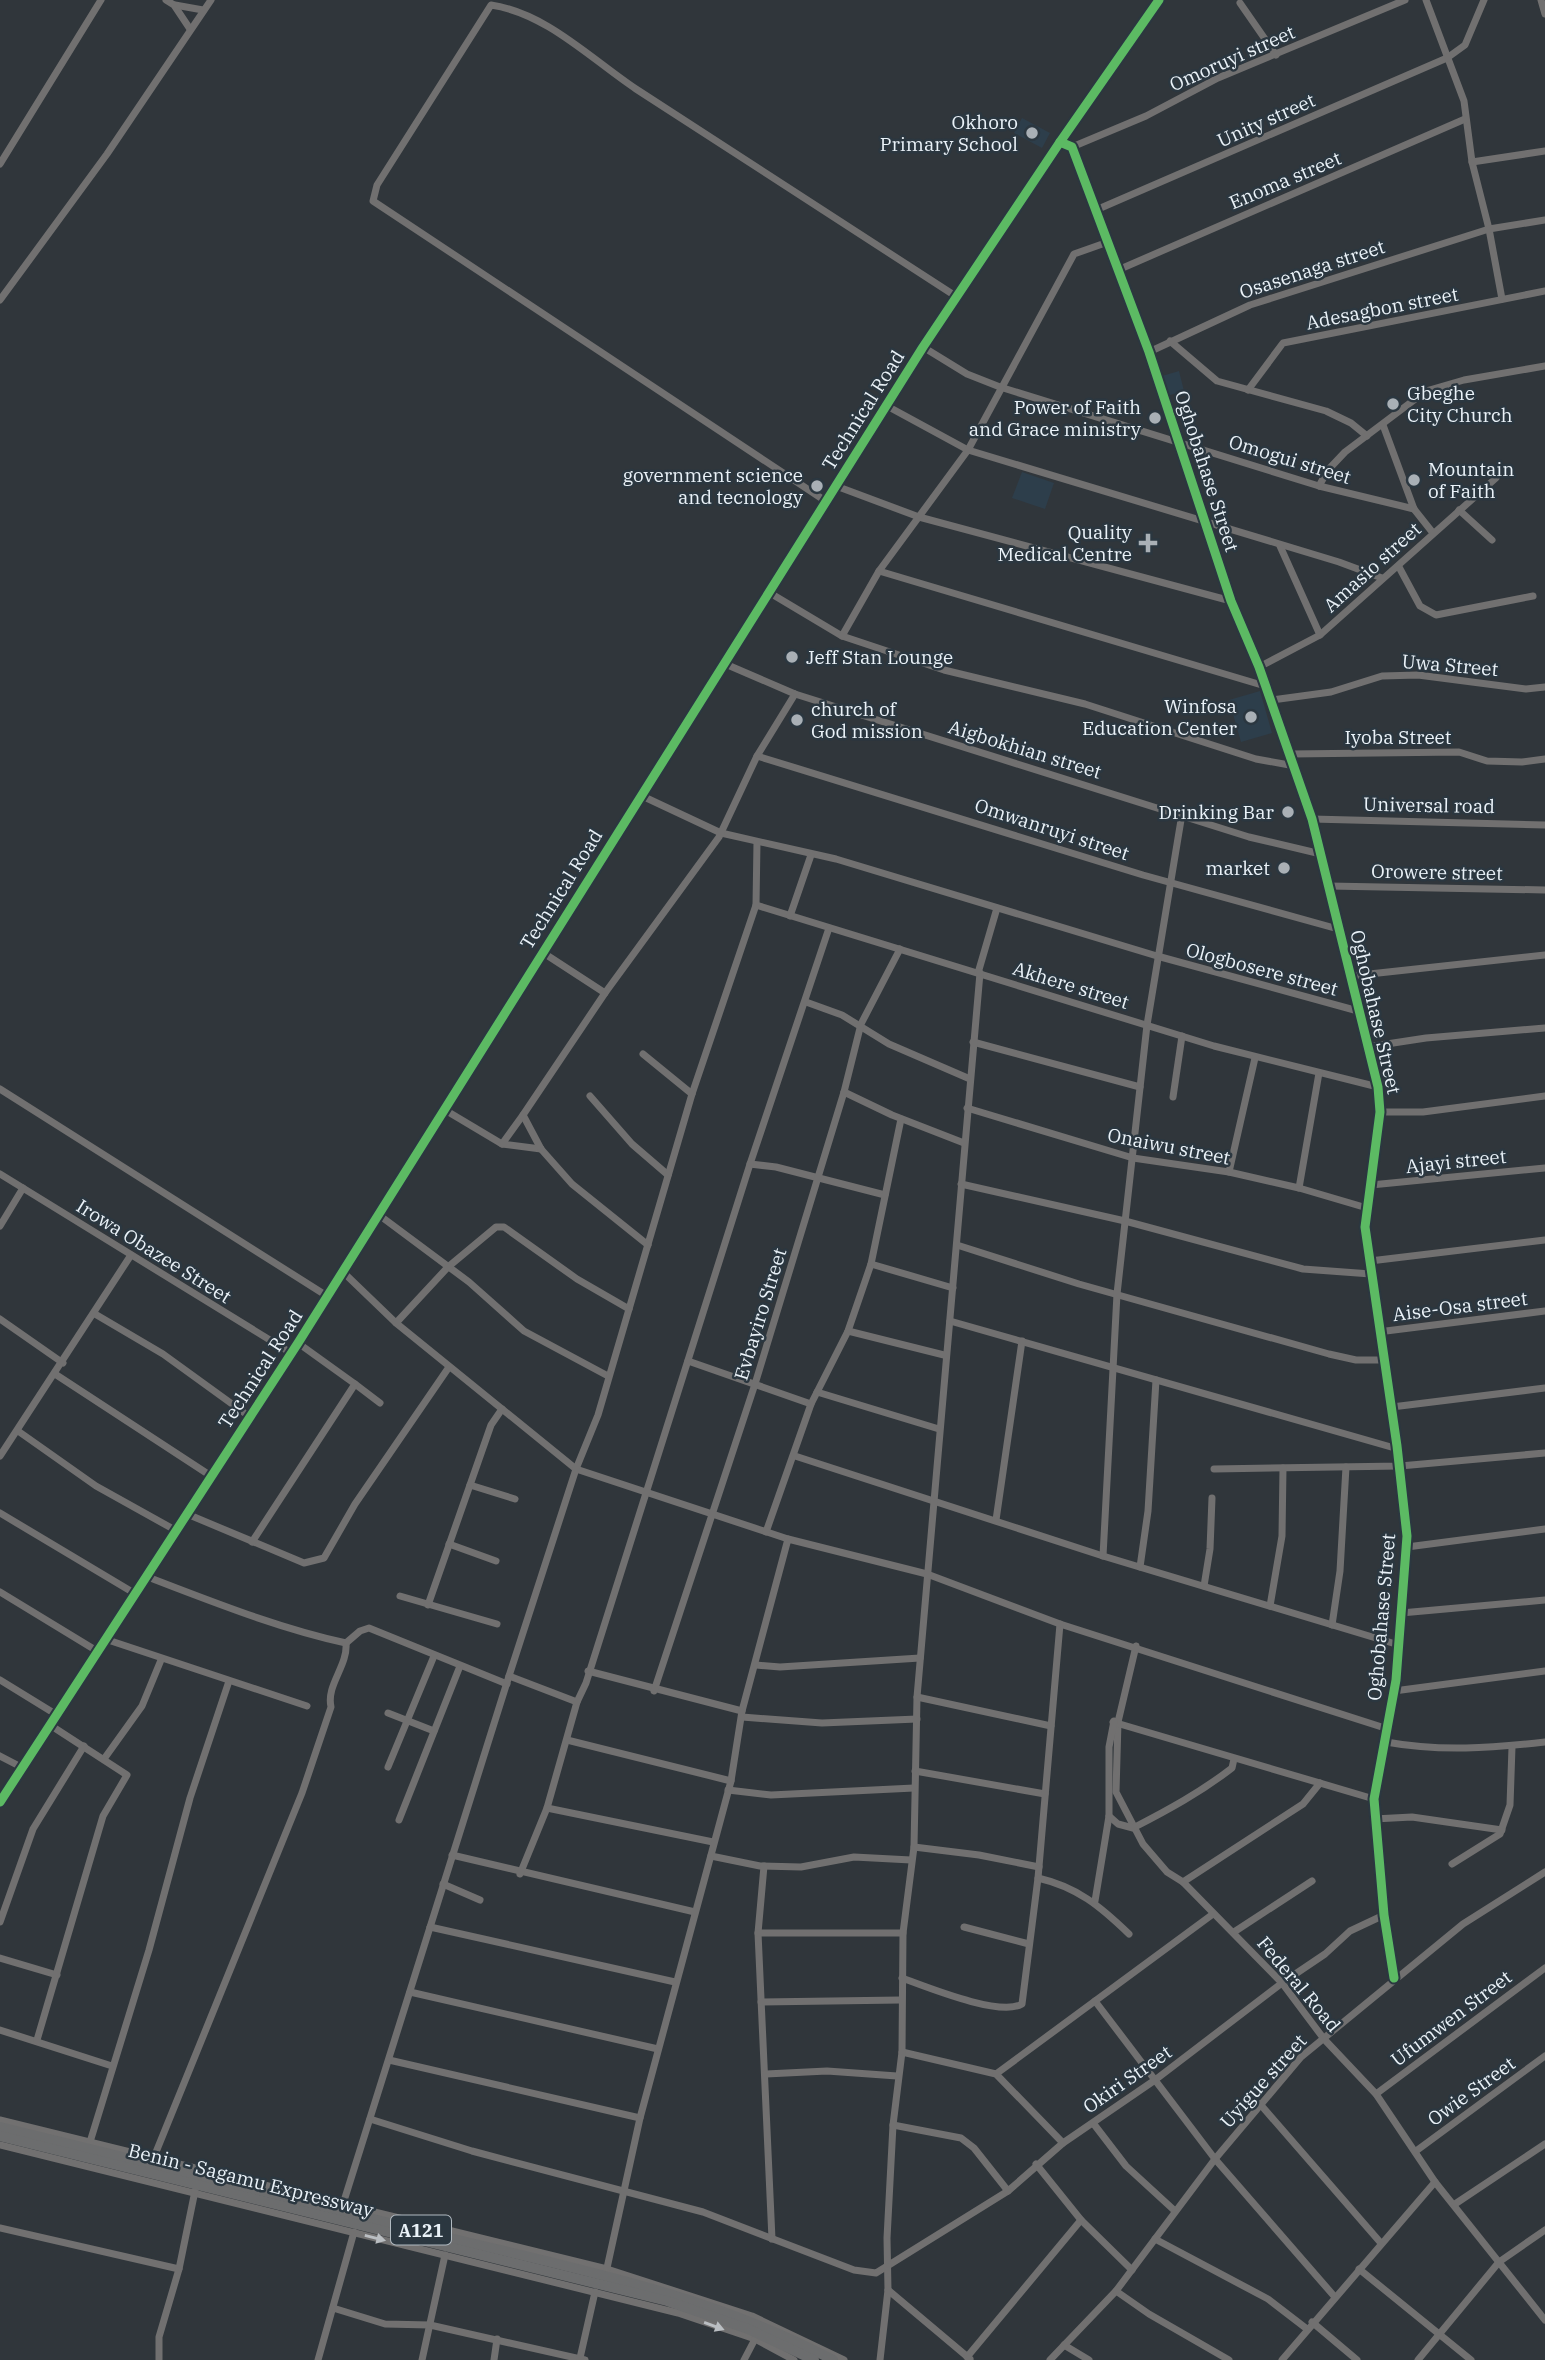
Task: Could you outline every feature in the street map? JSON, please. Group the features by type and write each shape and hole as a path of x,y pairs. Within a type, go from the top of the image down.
{"highway":[{"name":"A121","path":"0,2127 606,2273 669,2298 764,2327 832,2360"},
{"name":"Benin - Sagamu Expressway","path":"0,2136 669,2298 738,2325 814,2360"}],"street":[{"path":"0,164 101,0"},
{"path":"166,0 174,5 203,10"},
{"path":"0,300 107,154 211,0"},
{"name":"Technical Road","path":"0,1802 298,1343 923,347 1159,0"},
{"name":"Omoruyi street","path":"1072,147 1146,117 1218,78 1405,0"},
{"path":"1426,0 1464,101 1472,162 1489,229 1502,299"},
{"path":"1447,58 1465,45 1484,0"},
{"path":"1541,0 1545,14"},
{"path":"1241,1 1276,55"},
{"path":"174,5 190,29"},
{"path":"827,502 373,201 377,185 491,5 511,8 565,38 621,79 957,297"},
{"name":"Unity street","path":"1096,210 1447,58"},
{"name":"Enoma street","path":"1118,270 1465,119"},
{"path":"1060,142 1072,147"},
{"name":"Oghobahase Street","path":"1072,147 1149,352 1231,601 1272,700 1295,766 1312,819 1378,1087 1380,1112 1365,1227 1378,1332 1385,1360 1398,1449 1407,1547 1394,1691 1374,1799 1384,1915 1394,1978"},
{"path":"1472,162 1545,151"},
{"name":"Osasenaga street","path":"1149,352 1250,304 1489,229 1545,220"},
{"path":"842,636 880,571 968,450 1074,254 1108,242"},
{"name":"Adesagbon street","path":"1248,390 1283,343 1545,291"},
{"path":"1170,341 1217,381 1326,411 1351,423 1367,436"},
{"name":"Omogui street","path":"923,347 967,374 1000,387 1319,486 1414,509"},
{"path":"1319,486 1328,470 1345,452 1413,399 1440,386 1545,366"},
{"path":"887,406 968,450 1339,562 1382,578"},
{"path":"1386,422 1414,509 1433,533"},
{"name":"Amasio street","path":"1259,667 1320,635 1496,478"},
{"path":"836,486 919,517 1231,601"},
{"path":"1460,510 1492,540"},
{"path":"1280,546 1320,635"},
{"path":"1399,567 1420,606 1436,615 1533,596"},
{"path":"880,571 1265,686"},
{"path":"770,593 842,636 944,670 1085,704 1256,759 1295,766"},
{"name":"Aigbokhian street","path":"723,663 795,694 1249,836 1321,854"},
{"name":"Uwa Street","path":"1272,700 1331,692 1382,676 1418,675 1526,689 1545,687"},
{"path":"502,1144 604,993 721,833 757,756 795,694"},
{"name":"Iyoba Street","path":"1291,754 1459,752 1488,761 1522,762 1545,759"},
{"name":"Omwanruyi street","path":"757,756 1338,929"},
{"name":"Ologbosere street","path":"640,795 721,833 811,855 1157,956 1359,1011"},
{"path":"1103,1556 1117,1294 1147,1025 1182,814"},
{"name":"Universal road","path":"1312,819 1545,825"},
{"path":"344,2204 508,1680 576,1469 598,1415 692,1094 756,905 757,842"},
{"path":"790,916 811,855"},
{"name":"Orowere street","path":"1329,886 1545,890"},
{"name":"Akhere street","path":"756,905 1255,1058 1378,1087"},
{"path":"880,2360 888,2290 886,2268 893,2125 902,2052 900,2000 903,1933 914,1847 917,1697 944,1355 957,1245 979,973 997,908"},
{"path":"520,1874 547,1808 577,1702 829,928"},
{"name":"Evbayiro Street","path":"654,1691 755,1384 862,1024 900,949"},
{"path":"542,952 604,993"},
{"path":"1351,976 1545,956"},
{"path":"806,1002 862,1024 889,1044 970,1079"},
{"path":"1367,1047 1426,1038 1545,1028"},
{"path":"1172,1097 1182,1036"},
{"path":"973,1042 1140,1087"},
{"path":"643,1054 692,1094"},
{"path":"1229,1172 1255,1058"},
{"path":"1299,1188 1319,1073"},
{"path":"0,1089 327,1296"},
{"path":"844,1091 901,1119 964,1143"},
{"path":"590,1096 632,1144 668,1175"},
{"path":"1380,1112 1423,1112 1545,1096"},
{"name":"Onaiwu street","path":"967,1108 1133,1158 1229,1172 1299,1188 1367,1208"},
{"path":"445,1110 502,1144 541,1149"},
{"path":"523,1115 541,1149 572,1184 648,1245"},
{"path":"766,1532 811,1404 848,1331 871,1264 901,1119"},
{"path":"750,1164 818,1177 885,1195"},
{"name":"Ajayi street","path":"1371,1185 1545,1168"},
{"name":"Irowa Obazee Street","path":"0,1174 291,1353"},
{"path":"961,1184 1125,1222 1303,1269 1371,1274"},
{"path":"0,1226 23,1188"},
{"path":"379,1215 524,1331 608,1376"},
{"path":"396,1323 447,1267 496,1227 503,1227 577,1279 628,1310"},
{"path":"1370,1261 1545,1240"},
{"path":"957,1245 1329,1354 1356,1360 1385,1360"},
{"path":"0,1456 19,1431 131,1255"},
{"path":"871,1264 953,1288"},
{"path":"343,1272 396,1323 576,1469 788,1539 927,1574 1060,1624 1136,1646 1388,1729"},
{"name":"Aise-Osa street","path":"1378,1332 1545,1311"},
{"path":"95,1314 163,1354 250,1417"},
{"path":"0,1319 63,1363"},
{"path":"950,1321 1398,1449"},
{"path":"848,1331 944,1355"},
{"path":"996,1520 1022,1341"},
{"path":"298,1343 380,1403"},
{"path":"688,1361 811,1404"},
{"path":"187,1514 304,1563 324,1558 355,1504 449,1367"},
{"path":"55,1374 211,1476"},
{"path":"1140,1567 1148,1511 1156,1380"},
{"path":"252,1542 355,1384"},
{"path":"1392,1407 1545,1388"},
{"path":"817,1392 939,1429"},
{"path":"428,1605 491,1424 502,1409"},
{"path":"19,1431 96,1486 175,1531"},
{"path":"1214,1469 1400,1466 1545,1453"},
{"path":"794,1456 1103,1556 1399,1645"},
{"path":"1332,1625 1340,1571 1346,1467"},
{"path":"1270,1606 1282,1536 1283,1468"},
{"path":"470,1485 515,1499"},
{"path":"1204,1586 1210,1549 1212,1498"},
{"path":"0,1513 134,1593"},
{"path":"1407,1547 1545,1529"},
{"path":"606,2273 640,2118 731,1781 742,1714 788,1539"},
{"path":"449,1545 496,1561"},
{"path":"145,1576 251,1616 346,1643"},
{"path":"0,1592 97,1651"},
{"path":"400,1597 497,1624"},
{"path":"1401,1614 1545,1600"},
{"path":"902,1978 953,1996 990,2004 1017,2007 1022,2004 1038,1878 1060,1624"},
{"path":"346,1643 360,1630 369,1628 460,1666 577,1702"},
{"path":"105,1639 161,1660 307,1706"},
{"path":"154,2157 302,1793 331,1707 330,1693 347,1655 346,1643"},
{"name":"Federal Road","path":"1136,1646 1117,1720 1116,1792 1133,1828 1167,1872 1183,1882 1282,1983 1324,2039 1376,2094 1435,2182 1544,2318"},
{"path":"388,1767 434,1656"},
{"path":"756,1665 780,1667 920,1658"},
{"path":"104,1759 142,1706 161,1660"},
{"path":"399,1820 460,1666"},
{"path":"588,1671 742,1714 822,1723 917,1719"},
{"path":"1394,1691 1545,1671"},
{"path":"0,1680 57,1714"},
{"path":"90,2142 149,1950 190,1798 229,1681"},
{"path":"917,1697 1051,1726"},
{"path":"388,1713 434,1731"},
{"path":"1095,1901 1109,1816 1109,1747 1117,1720 1234,1759 1374,1799"},
{"path":"37,2040 103,1816 126,1776 50,1725"},
{"path":"567,1740 731,1781"},
{"path":"1386,1742 1421,1748 1460,1750 1545,1742"},
{"path":"0,1922 33,1829 84,1746"},
{"path":"1452,1864 1480,1849 1502,1830 1510,1805 1512,1747"},
{"path":"0,1756 23,1768"},
{"path":"1109,1816 1118,1824 1133,1828 1209,1785 1232,1768 1234,1759"},
{"path":"915,1770 1045,1794"},
{"path":"1183,1882 1303,1804 1320,1783"},
{"path":"728,1790 771,1795 914,1788"},
{"path":"547,1808 713,1842"},
{"path":"1374,1819 1412,1817 1502,1830"},
{"path":"914,1847 979,1855 1039,1867"},
{"path":"452,1855 520,1874 695,1912"},
{"path":"711,1856 764,1866 801,1867 854,1857 911,1860"},
{"path":"764,1866 758,1933 772,2239"},
{"name":"Uyigue street","path":"1050,2360 1116,2291 1215,2160 1301,2057 1463,1924 1545,1872"},
{"path":"1038,1878 1064,1884 1095,1901 1129,1934"},
{"path":"1234,1932 1312,1881"},
{"path":"443,1884 481,1900"},
{"path":"996,2074 1213,1914"},
{"name":"Okiri Street","path":"886,2268 1008,2191 1063,2143 1155,2080 1282,1983 1325,1954 1350,1931 1384,1915"},
{"path":"430,1927 675,1982"},
{"path":"964,1927 1028,1944"},
{"path":"758,1933 903,1933"},
{"path":"0,1958 57,1975"},
{"name":"Ufumwen Street","path":"1376,2094 1545,1968"},
{"path":"410,1992 658,2049"},
{"path":"761,2001 900,2000"},
{"path":"1095,2001 1215,2160 1335,2296"},
{"path":"0,2030 112,2066"},
{"path":"902,2052 996,2074 1063,2143"},
{"name":"Owie Street","path":"1416,2151 1545,2056"},
{"path":"389,2060 640,2118"},
{"path":"766,2074 827,2071 897,2076"},
{"path":"1260,2104 1380,2242"},
{"path":"370,2119 472,2151 625,2189 703,2212 866,2274 886,2268"},
{"path":"0,2120 344,2204 606,2273 752,2316 844,2360"},
{"path":"1093,2123 1126,2166 1175,2211"},
{"path":"893,2125 961,2138 974,2148 1008,2191"},
{"path":"1455,2204 1545,2144"},
{"path":"0,2145 195,2191 678,2313 755,2339 794,2360"},
{"path":"1036,2164 1081,2220 1132,2270"},
{"path":"1282,2360 1380,2242 1435,2182"},
{"path":"159,2360 159,2337 179,2269 195,2191"},
{"path":"888,2290 969,2358 1081,2220"},
{"path":"0,2228 179,2269"},
{"path":"1418,2360 1499,2262 1545,2230"},
{"path":"318,2360 354,2232"},
{"path":"1155,2239 1268,2299 1307,2329"},
{"path":"422,2360 445,2255"},
{"path":"1359,2269 1471,2360"},
{"path":"1116,2291 1149,2314 1229,2360"},
{"path":"333,2308 385,2324 430,2325 582,2359 595,2292"},
{"path":"1312,2322 1357,2360"},
{"path":"494,2360 497,2339"},
{"path":"744,2360 755,2339"},
{"path":"1064,2345 1089,2360"}],"shaded area":[{"name":"Okhoro Primary School","path":"1022,118 1050,133 1042,148 1014,133"},
{"path":"1179,371 1184,391 1167,396 1162,376"},
{"path":"1022,472 1054,483 1045,509 1012,498"},
{"name":"Winfosa Education Center","path":"1260,691 1272,733 1241,742 1229,700"}],"cycle path":[{"path":"0,1802 298,1343 923,347 1159,0"},
{"path":"1060,142 1072,147 1149,352 1231,601 1259,667 1312,819 1378,1087 1380,1112 1365,1227 1397,1446 1407,1536 1396,1680 1374,1799 1384,1915 1394,1978"}],"place":[{"name":"Okhoro Primary School","path":"1032,133"},
{"name":"Gbeghe City Church","path":"1393,404"},
{"name":"Power of Faith and Grace ministry","path":"1155,418"},
{"name":"Mountain of Faith","path":"1414,480"},
{"name":"government science and tecnology","path":"817,486"},
{"name":"Quality Medical Centre","path":"1148,543"},
{"name":"Jeff Stan Lounge","path":"792,657"},
{"name":"Winfosa Education Center","path":"1251,717"},
{"name":"church of God mission","path":"797,720"},
{"name":"Drinking Bar","path":"1288,812"},
{"name":"market","path":"1284,868"}]}
